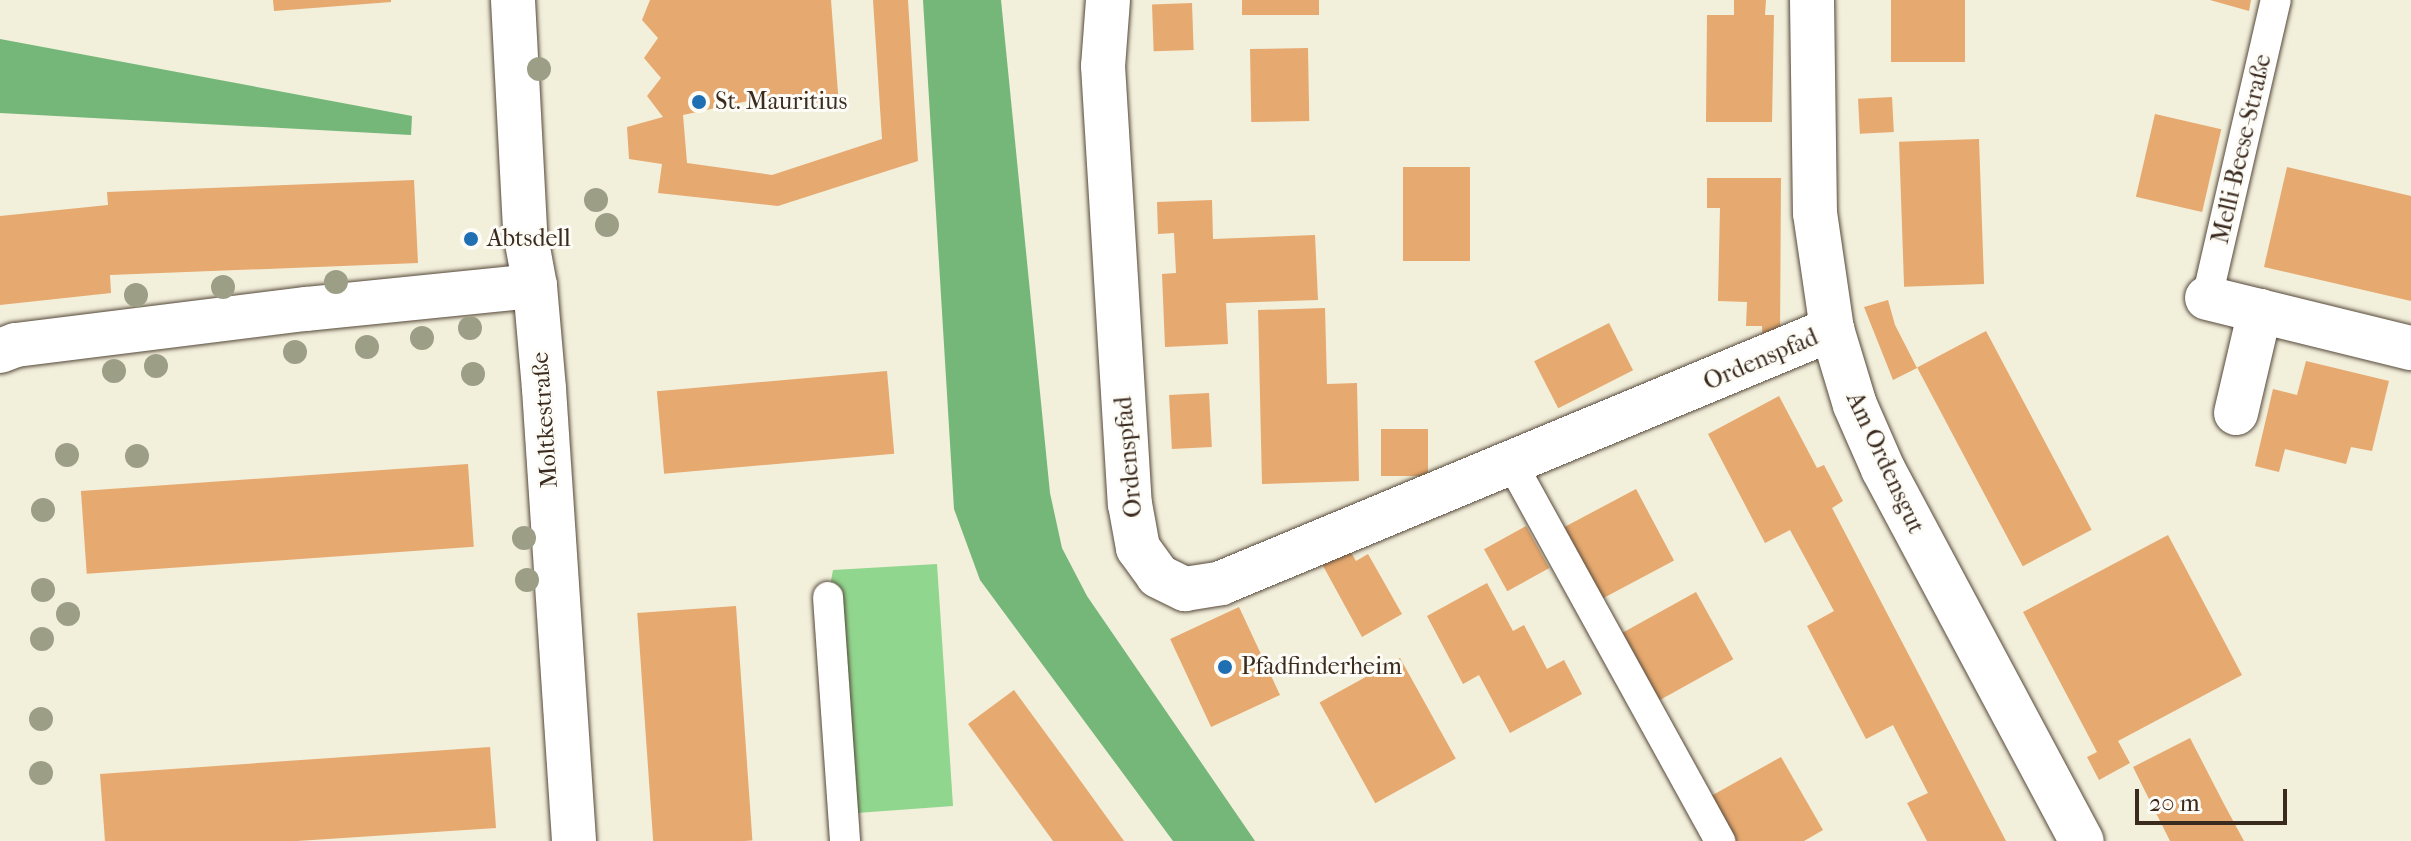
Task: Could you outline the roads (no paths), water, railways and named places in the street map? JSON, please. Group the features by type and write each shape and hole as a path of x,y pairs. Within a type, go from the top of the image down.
{"street":[{"name":"Moltkestraße","path":"513,0 525,232 535,286 574,841"},
{"name":"Ordenspfad","path":"1108,0 1103,66 1130,504 1138,548 1158,576 1185,589 1221,583 1832,329"},
{"name":"Am Ordensgut","path":"1812,0 1815,213 1832,329 1855,405 1883,469 2082,841"},
{"path":"0,351 16,345 307,309 535,286"},
{"path":"2207,298 2411,348"},
{"path":"2236,413 2260,311"}],"lane":[{"name":"Melli-Beese-Straße","path":"2207,298 2276,0"},
{"path":"1512,464 1720,841"},
{"path":"828,597 845,841"}],"place":[{"name":"St. Mauritius","path":"699,102"},
{"name":"Abtsdell","path":"471,239"},
{"name":"Pfadfinderheim","path":"1225,667"}]}
